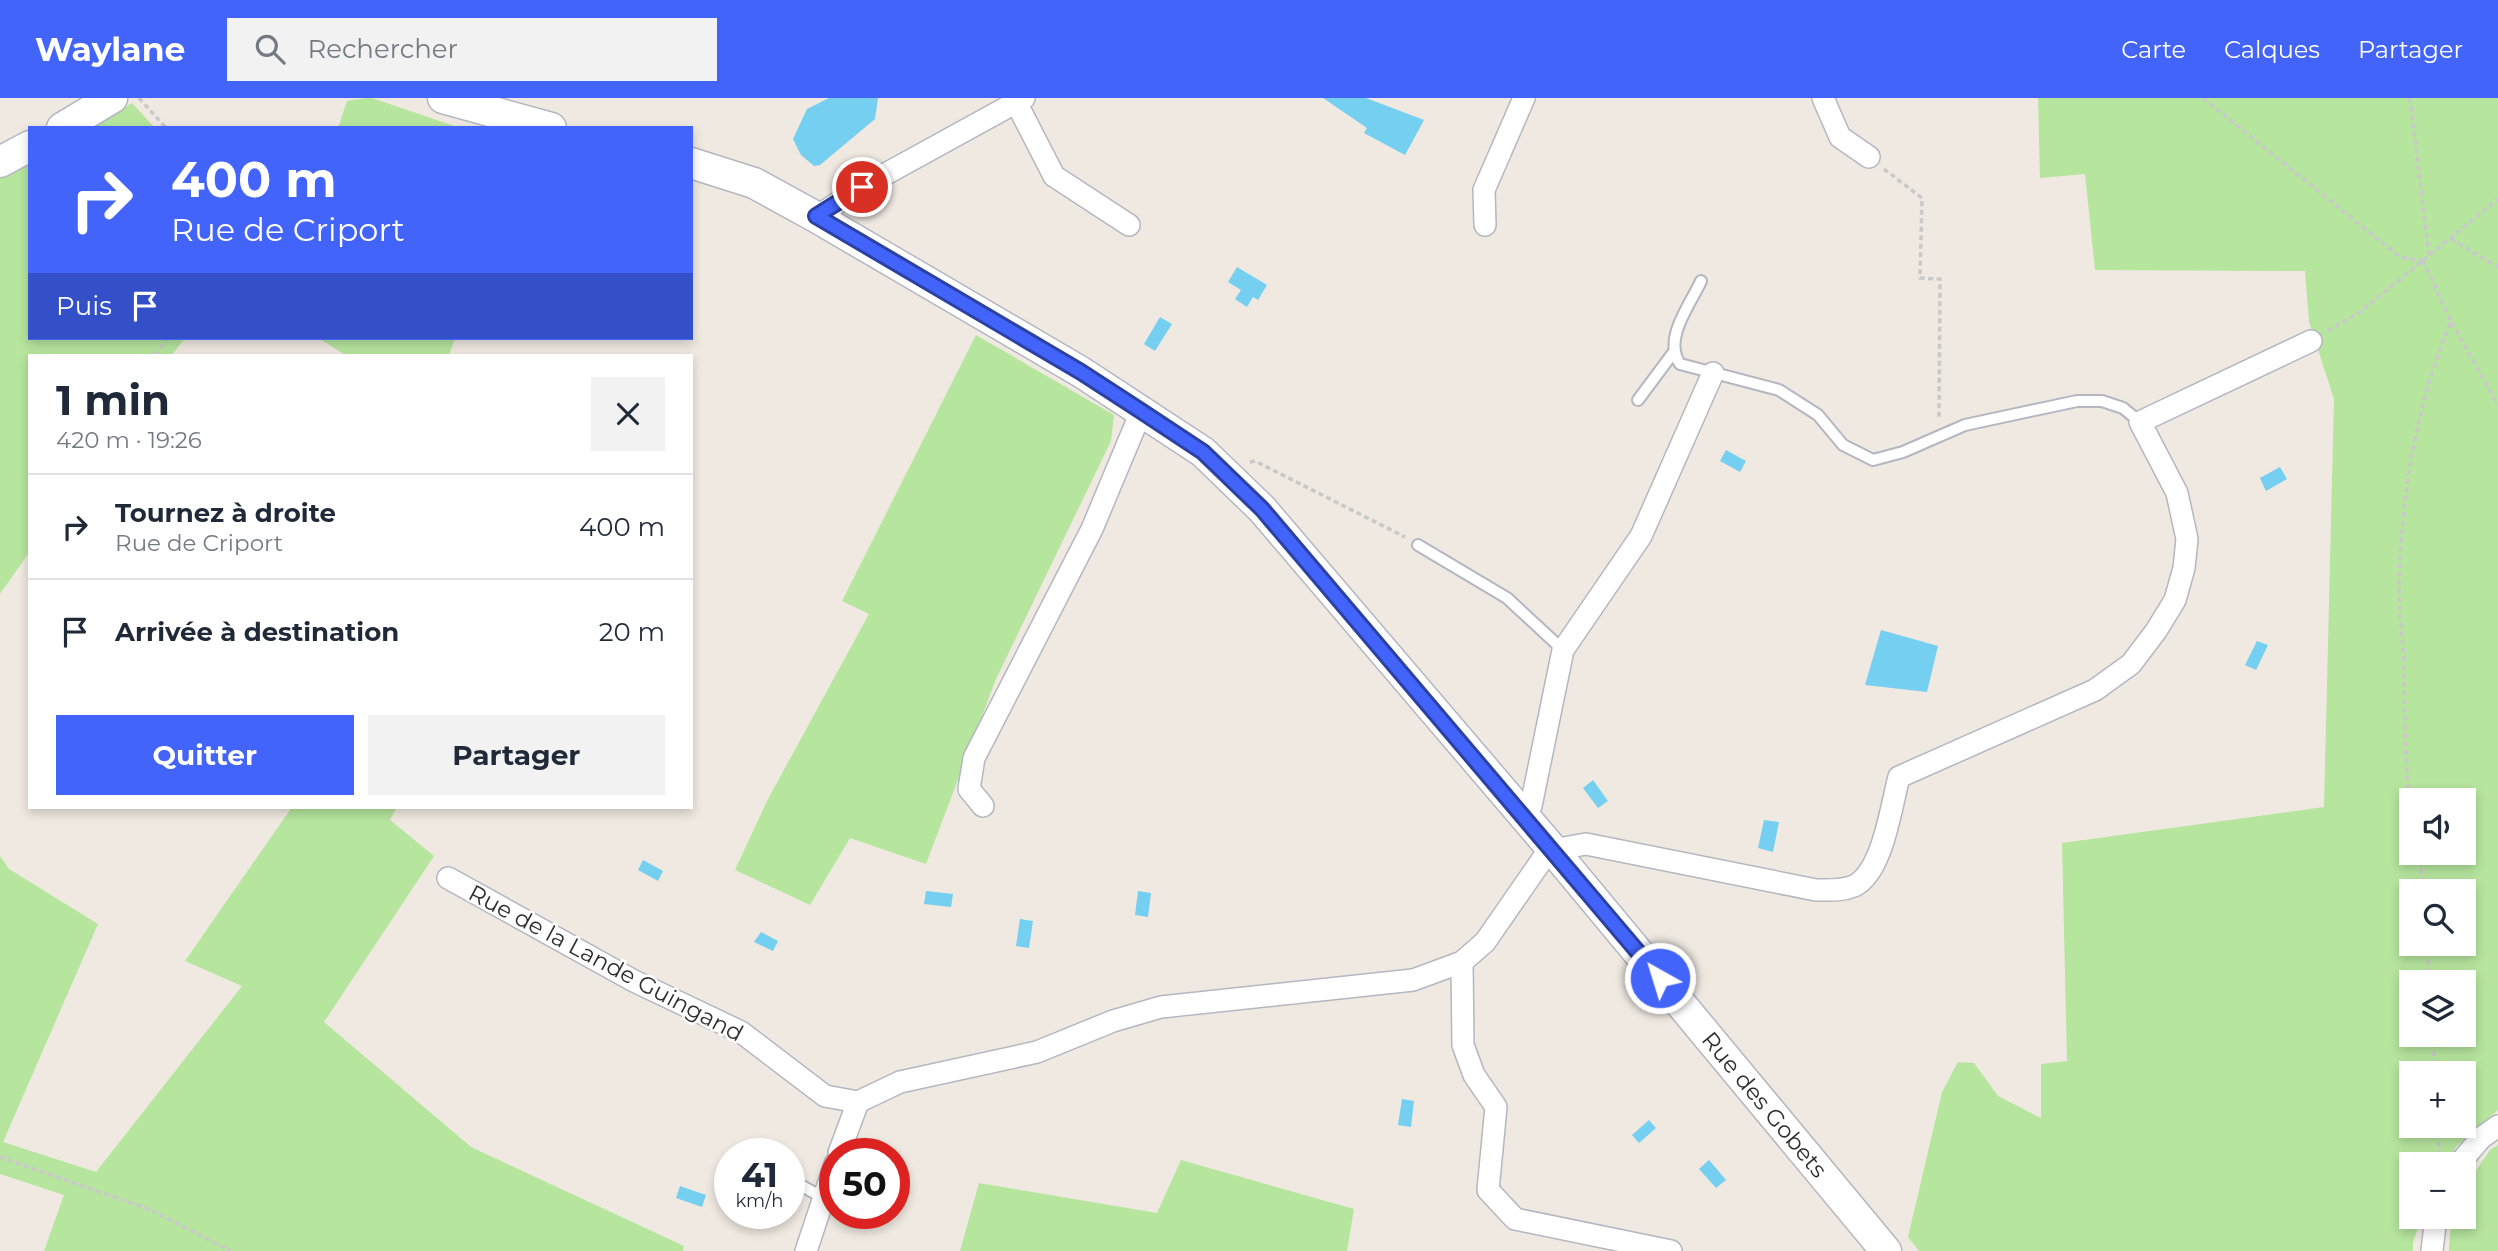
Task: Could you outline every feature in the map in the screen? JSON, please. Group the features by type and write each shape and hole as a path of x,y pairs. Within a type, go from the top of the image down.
{"main road":[{"path":"65,126 112,98"},
{"path":"443,98 544,126"},
{"path":"0,162 28,147"},
{"name":"Rue des Gobets","path":"693,164 754,183 816,216 1081,372 1203,452 1262,509 1523,814 1886,1251"}],"street":[{"path":"1485,225 1484,190 1524,98"},
{"path":"1823,98 1840,137 1869,157"},
{"path":"816,216 862,187 1020,100 1054,176 1129,225"},
{"path":"845,1138 858,1102 900,1082 1037,1052 1113,1021 1161,1007 1413,980 1462,962 1485,942 1544,857 1553,850 1586,844 1816,890 1837,890 1856,885 1874,869 1899,777 2095,690 2132,664 2175,600 2184,568 2187,540 2178,493 2140,422 2311,341"},
{"path":"1523,814 1531,806 1563,650 1641,536 1713,373"},
{"path":"983,806 969,789 974,758 1093,529 1141,411"},
{"name":"Rue de la Lande Guingand","path":"448,878 634,981 741,1032 825,1096 858,1102"},
{"path":"1462,962 1463,1045 1474,1074 1496,1107 1488,1190 1515,1219 1671,1251"},
{"path":"2470,1152 2498,1126"},
{"path":"806,1251 819,1207"},
{"path":"2432,1251 2435,1229"}],"lane":[{"path":"1701,281 1672,342 1673,353 1680,365 1779,390 1818,415 1843,445 1873,460 1903,452 1965,425 2077,401 2102,401 2123,408 2140,422"},
{"path":"1638,400 1673,353"},
{"path":"1418,545 1507,598 1563,650"}],"path":[{"path":"139,98 164,126"},
{"path":"2203,98 2400,257 2423,261"},
{"path":"2410,98 2429,256"},
{"path":"1869,157 1922,198 1920,278 1940,279 1939,436"},
{"path":"2311,341 2360,312 2498,199"},
{"path":"2451,239 2498,267"},
{"path":"2423,261 2451,321 2498,405"},
{"path":"2408,788 2398,583 2403,518 2415,439 2432,366 2451,321"},
{"path":"156,354 166,340"},
{"path":"1220,470 1255,461 1418,545"},
{"path":"0,1157 151,1210 231,1251"}],"green space":[{"path":"372,98 454,126 339,126 347,101"},
{"path":"2038,98 2498,98 2498,1110 2476,1129 2476,1061 2399,1061 2399,1138 2466,1138 2453,1152 2399,1152 2399,1229 2418,1229 2413,1251 1919,1251 1908,1237 1942,1092 1958,1062 1974,1063 1998,1096 2041,1118 2041,1064 2067,1061 2062,843 2324,807 2334,399 2309,322 2305,271 2095,270 2085,174 2040,178"},
{"path":"132,103 153,126 94,126"},
{"path":"28,160 28,340 183,340 173,354 28,354 28,554 0,594 0,174"},
{"path":"976,335 1114,415 1111,441 996,679 926,864 850,838 810,905 735,870 767,801 869,614 842,601"},
{"path":"322,340 454,340 449,354 343,354"},
{"path":"291,809 396,809 390,820 434,856 324,1022 471,1147 684,1246 683,1251 44,1251 64,1195 0,1174 0,856 9,869 98,924 3,1142 96,1172 242,986 185,961"},
{"path":"2498,1145 2498,1251 2449,1251 2451,1229 2476,1229 2476,1171 2490,1150"},
{"path":"1181,1160 1354,1209 1347,1251 960,1251 979,1183 1157,1213"}],"water":[{"path":"829,98 878,98 875,119 820,165 814,166 801,155 793,139 807,109"},
{"path":"1323,98 1366,98 1424,120 1405,155 1364,133 1367,128"},
{"path":"1237,267 1267,285 1258,300 1253,297 1247,307 1235,299 1241,290 1228,282"},
{"path":"1160,317 1172,324 1155,351 1144,344"},
{"path":"1726,450 1746,461 1740,472 1720,461"},
{"path":"2280,467 2287,479 2266,491 2260,478"},
{"path":"1881,630 1938,646 1927,692 1865,685"},
{"path":"2257,641 2268,645 2256,670 2245,665"},
{"path":"1593,780 1608,801 1598,808 1583,788"},
{"path":"1764,820 1779,822 1773,852 1758,848"},
{"path":"643,860 663,871 658,881 638,870"},
{"path":"926,891 953,894 951,907 924,904"},
{"path":"1138,891 1151,893 1148,917 1135,915"},
{"path":"1020,919 1033,921 1029,948 1016,946"},
{"path":"761,932 778,941 773,951 754,942"},
{"path":"1402,1099 1414,1101 1411,1127 1398,1125"},
{"path":"1649,1120 1656,1128 1639,1143 1632,1135"},
{"path":"1709,1160 1726,1180 1716,1188 1699,1169"},
{"path":"680,1186 706,1195 702,1207 676,1198"}],"route":[{"path":"862,187 816,216 1081,372 1203,452 1262,509 1660,978"}]}
